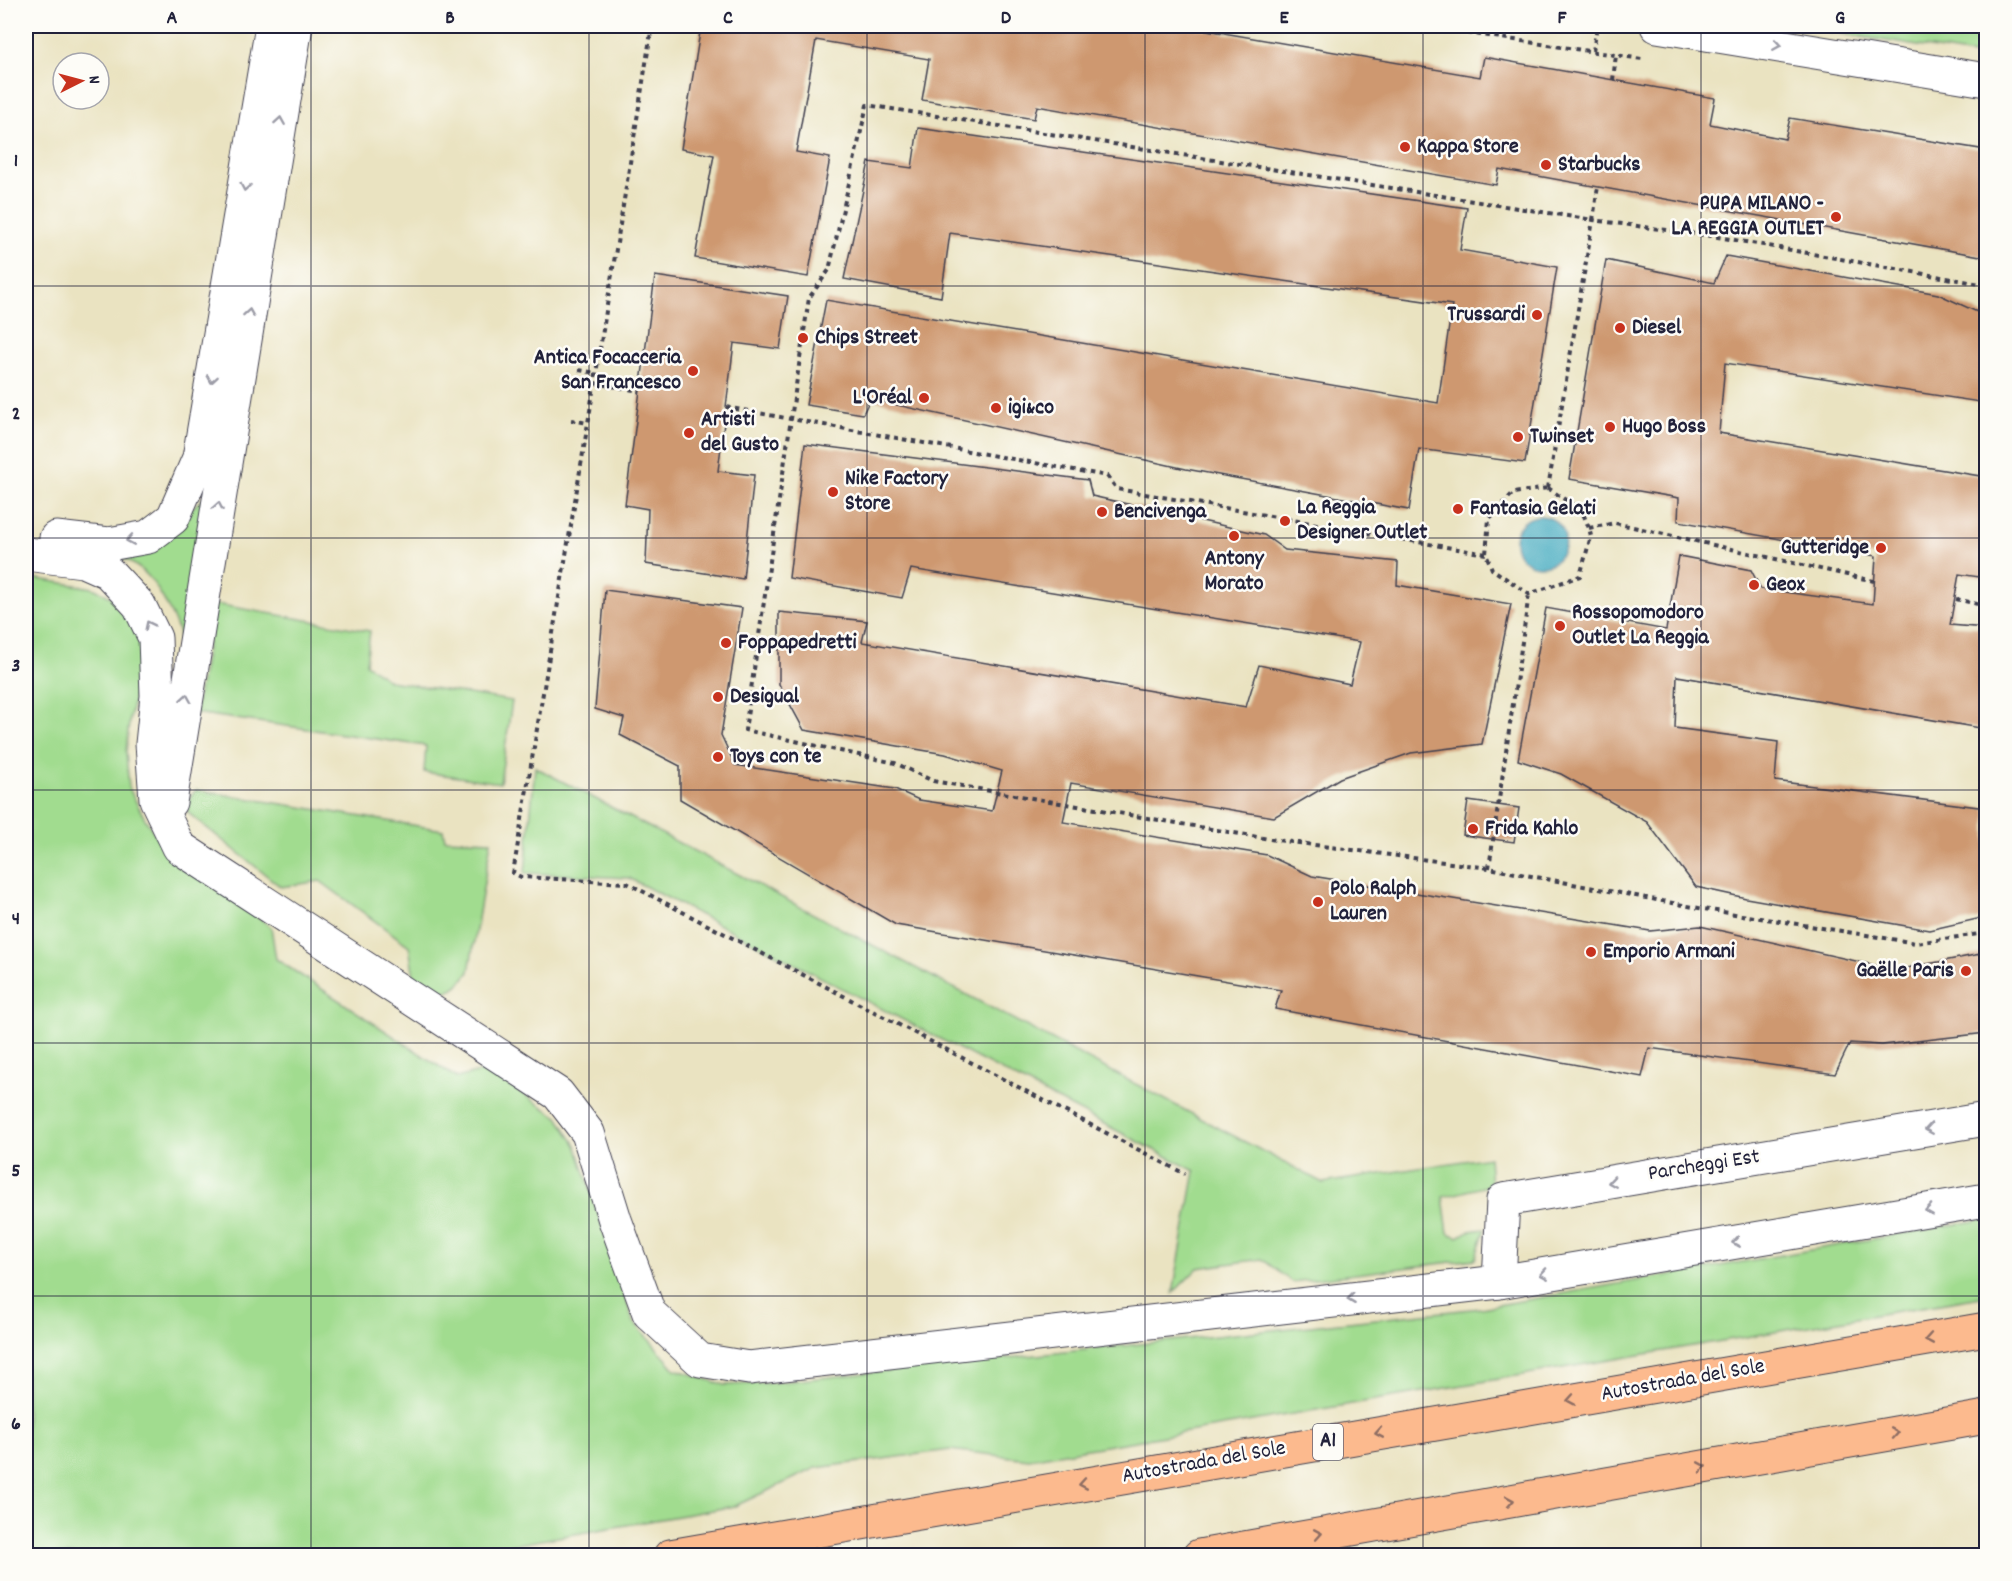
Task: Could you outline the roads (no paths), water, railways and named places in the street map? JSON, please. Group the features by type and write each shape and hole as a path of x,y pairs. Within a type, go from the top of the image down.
{"highway":[{"name":"Autostrada del Sole","path":"670,1556 1986,1329"},
{"path":"1199,1556 1986,1417"}],"lane":[{"path":"26,532 109,544 148,537 172,518 199,458 272,26"},
{"path":"167,822 296,26"},
{"path":"1657,26 1986,80"},
{"path":"26,554 83,561 108,572 139,605 155,638 157,696 152,744 156,799 179,847 558,1094 588,1133 615,1220 649,1313 700,1360 749,1368 1499,1282 1986,1200"},
{"name":"Parcheggi Est","path":"1499,1282 1503,1200 1986,1119"}],"water":[{"path":"1535,516 1545,516 1558,523 1565,536 1565,546 1558,559 1545,566 1535,566 1526,562 1519,555 1515,546 1515,536 1519,527 1526,520"}],"place":[{"name":"Kappa Store","path":"1405,147"},
{"name":"Starbucks","path":"1546,165"},
{"name":"PUPA MILANO - LA REGGIA OUTLET","path":"1836,217"},
{"name":"Trussardi","path":"1537,315"},
{"name":"Diesel","path":"1620,328"},
{"name":"Chips Street","path":"803,338"},
{"name":"Antica Focacceria San Francesco","path":"693,371"},
{"name":"L'Oréal","path":"924,398"},
{"name":"igi&co","path":"996,408"},
{"name":"Hugo Boss","path":"1610,427"},
{"name":"Artisti del Gusto","path":"689,433"},
{"name":"Twinset","path":"1518,437"},
{"name":"Nike Factory Store","path":"833,492"},
{"name":"Fantasia Gelati","path":"1458,509"},
{"name":"Bencivenga","path":"1102,512"},
{"name":"La Reggia Designer Outlet","path":"1285,521"},
{"name":"Antony Morato","path":"1234,536"},
{"name":"Gutteridge","path":"1881,548"},
{"name":"Geox","path":"1754,585"},
{"name":"Rossopomodoro Outlet La Reggia","path":"1560,626"},
{"name":"Foppapedretti","path":"726,643"},
{"name":"Desigual","path":"718,697"},
{"name":"Toys con te","path":"718,757"},
{"name":"Frida Kahlo","path":"1473,829"},
{"name":"Polo Ralph Lauren","path":"1318,902"},
{"name":"Emporio Armani","path":"1591,952"},
{"name":"Gaëlle Paris","path":"1966,971"}]}
